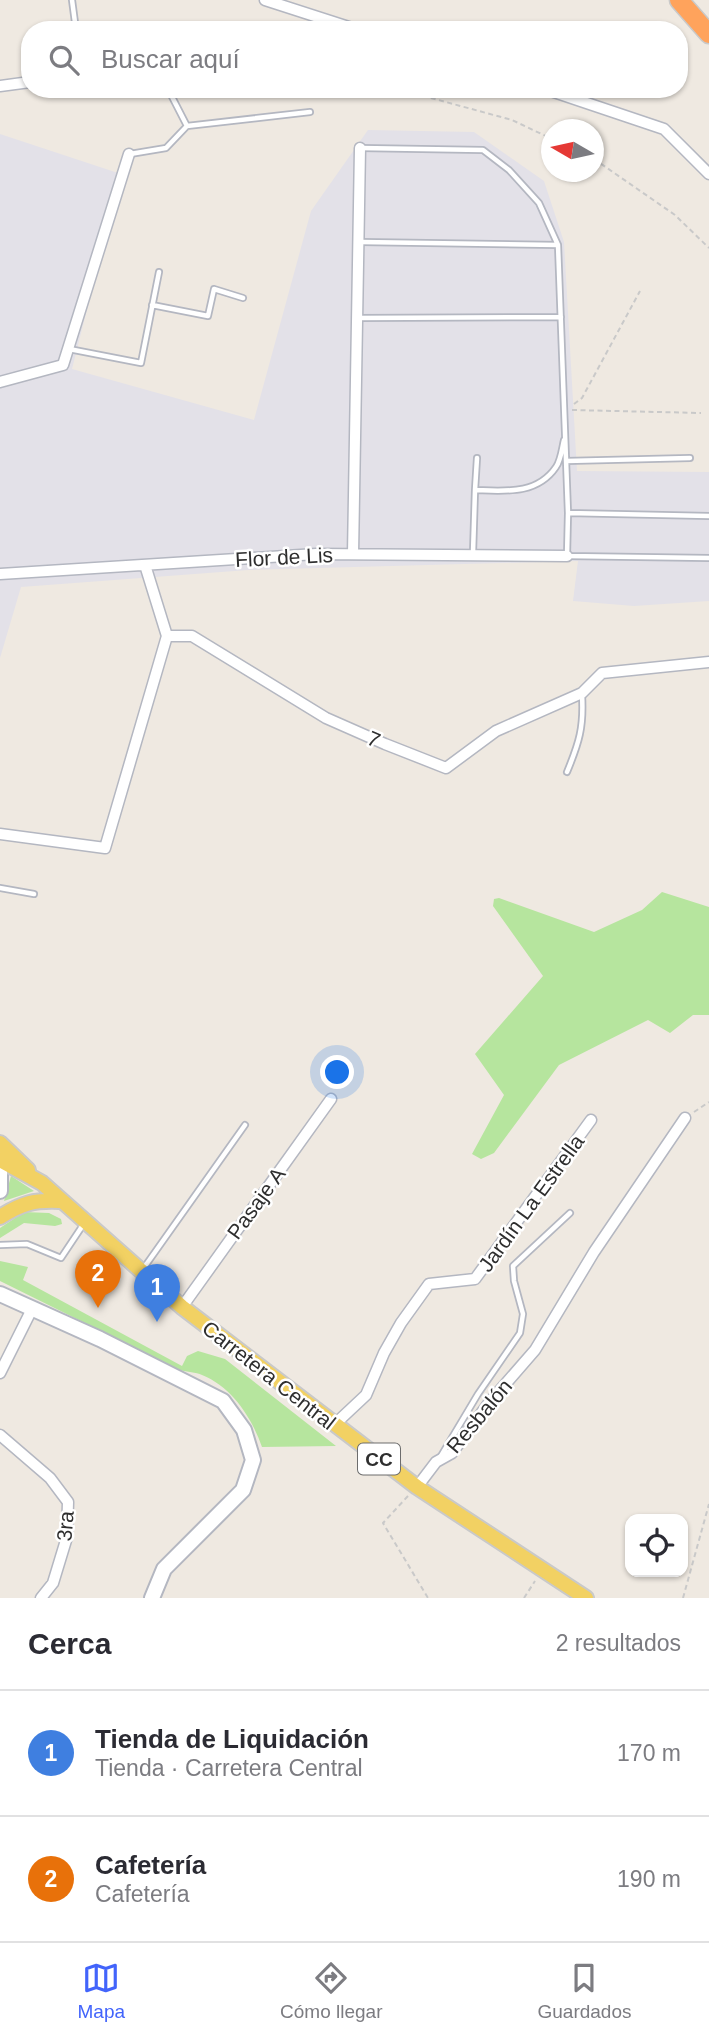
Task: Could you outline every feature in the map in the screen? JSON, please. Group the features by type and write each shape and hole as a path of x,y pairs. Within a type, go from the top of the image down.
{"highway":[{"path":"679,0 709,34"}],"main road":[{"path":"0,1191 1,1143"},
{"path":"1,1143 41,1183"},
{"name":"Carretera Central","path":"0,1160 41,1183 182,1307 416,1487 586,1598"},
{"path":"0,1217 35,1200 59,1201"},
{"path":"0,1294 100,1339 223,1401 244,1430 253,1460 243,1490 164,1569 152,1598"}],"street":[{"path":"265,0 330,21"},
{"path":"0,86 21,83"},
{"path":"572,98 664,129 709,174"},
{"path":"354,554 360,148"},
{"path":"0,382 63,365 129,154"},
{"name":"Flor de Lis","path":"0,573 354,554 568,556"},
{"path":"0,834 105,848 167,636 145,565"},
{"name":"7","path":"167,636 192,636 326,718 446,768 496,731 582,693"},
{"path":"582,693 602,673 709,662"},
{"name":"Pasaje A","path":"182,1307 331,1099"},
{"name":"Resbalón","path":"436,1462 452,1453 488,1404 535,1350 594,1252 685,1118"},
{"name":"Jardín La Estrella","path":"334,1425 366,1395 384,1353 401,1323 429,1284 475,1279 591,1119"},
{"path":"0,1373 32,1309"},
{"name":"3ra","path":"0,1435 50,1478 68,1502 67,1536 53,1583 41,1598"},
{"path":"416,1487 436,1462"}],"lane":[{"path":"72,0 75,21"},
{"path":"172,98 187,126"},
{"path":"129,154 166,148 187,126 310,112"},
{"path":"360,148 483,150 509,170 539,203 558,245 568,556 709,558"},
{"path":"360,242 558,245"},
{"path":"68,349 141,363 159,272"},
{"path":"152,305 208,316 214,289 243,298"},
{"path":"357,318 561,317"},
{"path":"475,490 520,491 536,485 557,466 565,436"},
{"path":"473,554 477,458"},
{"path":"566,461 690,458"},
{"path":"568,513 709,516"},
{"path":"567,772 582,731 582,693"},
{"path":"0,888 34,894"},
{"path":"140,1272 245,1125"},
{"name":"Resbalón","path":"436,1462 478,1394 520,1334 523,1314 513,1266 570,1213"},
{"path":"0,1245 27,1244 61,1258 86,1222"}],"path":[{"path":"431,98 512,120 541,134"},
{"path":"604,167 675,215 709,248"},
{"path":"564,410 582,398 640,291"},
{"path":"564,410 701,413"},
{"path":"685,1118 709,1102"},
{"path":"416,1487 383,1523 428,1598"},
{"path":"683,1598 709,1504"},
{"path":"524,1598 542,1570"}],"shaded area":[{"path":"368,130 474,132 544,182 564,242 577,471 709,472 709,601 634,606 573,601 578,561 248,570 21,587 0,658 0,134 121,174 72,369 254,420 311,211"}],"green space":[{"path":"662,892 709,907 709,1015 693,1015 670,1033 648,1020 559,1065 494,1153 481,1159 472,1154 504,1095 475,1054 543,976 493,906 494,899 499,898 594,932 642,910"},
{"path":"11,1176 34,1191 4,1201"},
{"path":"24,1212 49,1213 61,1219 62,1224 55,1226 24,1223 0,1238 0,1228"},
{"path":"0,1261 28,1267 23,1280 182,1366 187,1356 198,1351 225,1359 336,1446 262,1447 247,1415 223,1387 200,1374 180,1370 0,1281"}],"place":[{"name":"Cafetería","path":"98,1308"},
{"name":"Tienda de Liquidación","path":"157,1322"}]}
